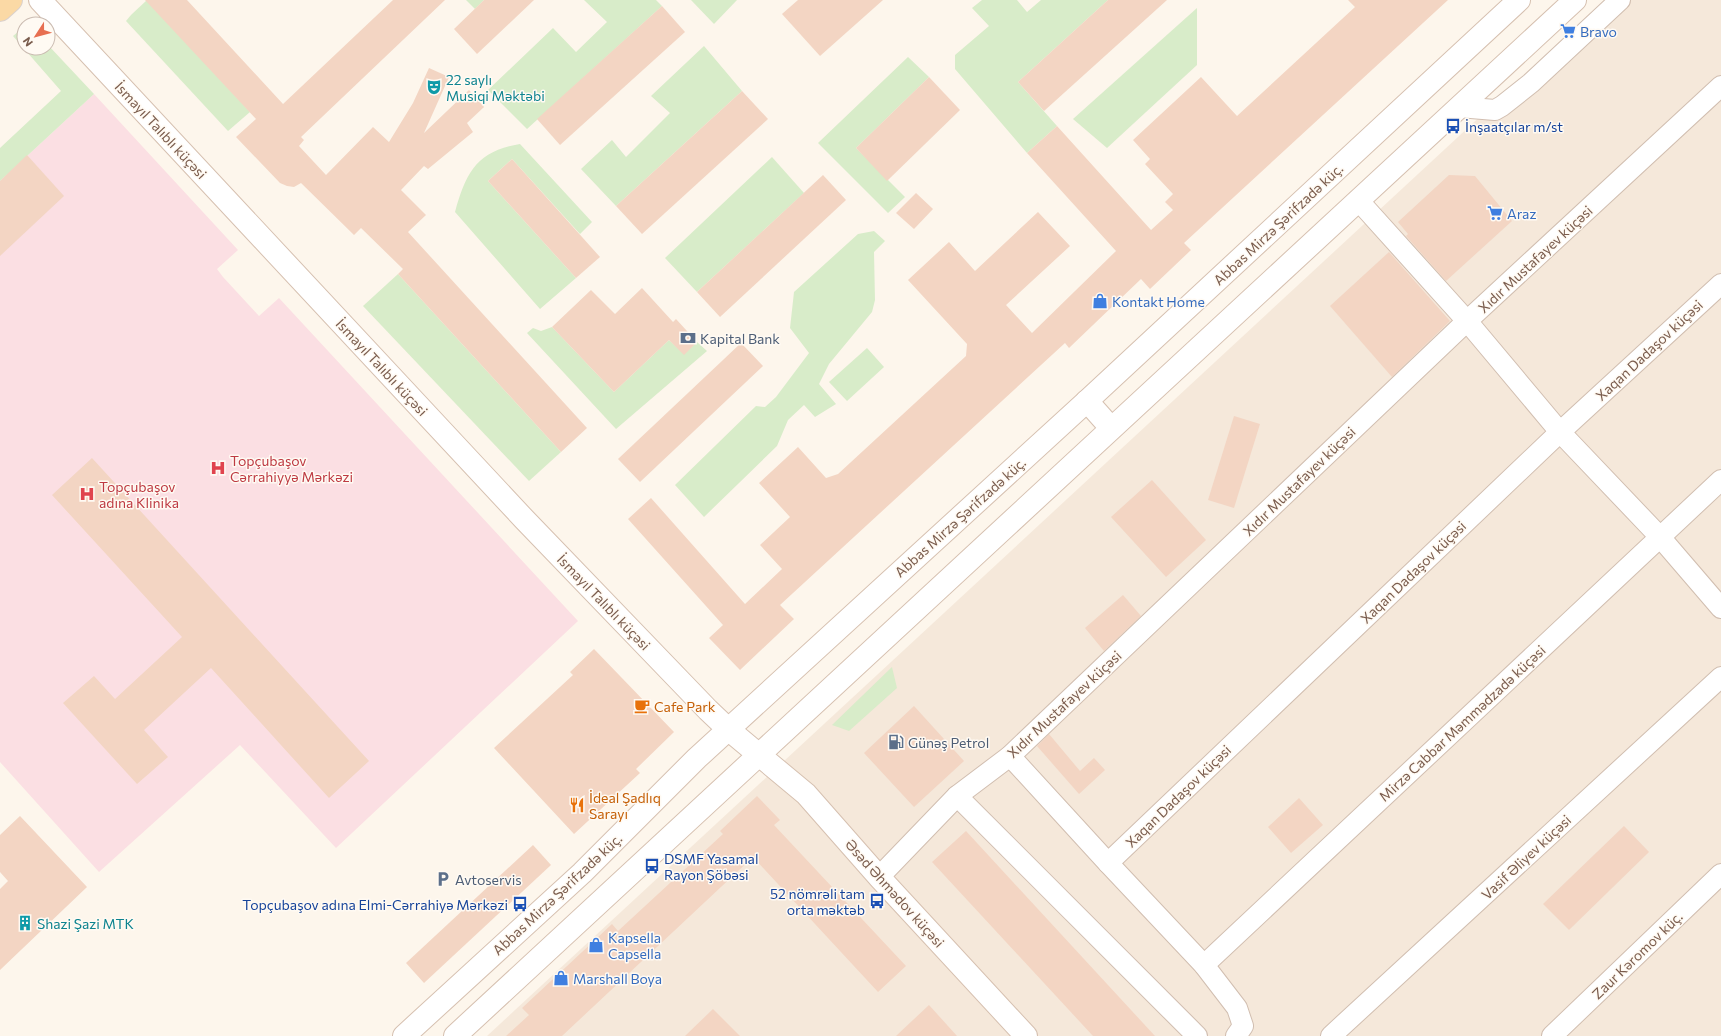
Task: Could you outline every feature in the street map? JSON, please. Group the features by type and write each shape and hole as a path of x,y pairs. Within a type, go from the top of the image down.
{"main road":[{"path":"0,10 11,0"},
{"name":"İsmayıl Talıblı küçəsi","path":"40,0 524,519 708,710 759,756"},
{"name":"Abbas Mirzə Şərifzadə küç.","path":"404,1036 582,873 728,729 1086,401 1519,0"},
{"path":"456,1036 1575,0"},
{"path":"1086,401 1111,428"},
{"name":"Əsəd Əhmədov küçəsi","path":"759,756 806,794 879,877 1026,1036"}],"street":[{"path":"1459,106 1495,110 1502,106 1531,83 1620,0"},
{"name":"Xıdır Mustafayev küçəsi","path":"879,877 957,796 1010,756 1467,321 1721,86"},
{"path":"1358,200 1467,321 1560,432 1660,537 1721,608"},
{"name":"Xaqan Dadaşov küçəsi","path":"1108,863 1560,432 1721,284"},
{"name":"Mirzə Cabbar Məmmədzadə küçəsi","path":"1204,965 1721,480"},
{"name":"Vasif Əliyev küçəsi","path":"1331,1036 1721,677"},
{"path":"1010,756 1204,965 1237,1008 1243,1026 1236,1036"},
{"path":"957,796 1197,1036"},
{"name":"Zaur Kəromov küç.","path":"1552,1036 1721,874"}],"shaded area":[{"path":"1606,0 1721,0 1721,1036 487,1036"},
{"name":"Topçubaşov Cərrahiyyə Mərkəzi","path":"94,94 238,250 217,269 223,277 259,316 279,298 578,621 336,848 240,745 99,872 0,762 0,181"}],"green space":[{"path":"147,0 250,112 228,131 126,21"},
{"path":"466,0 484,0 475,9"},
{"path":"584,0 656,0 662,6 527,129 488,90 553,28 576,52 607,22"},
{"path":"691,0 737,0 714,24"},
{"path":"982,0 1017,0 1027,12 1041,0 1108,0 1018,82 1057,126 1027,153 955,69 955,55 989,26 972,8"},
{"path":"1197,8 1197,65 1107,148 1073,119"},
{"path":"704,46 742,91 616,206 581,169 612,140 626,157 670,113 651,96"},
{"path":"56,54 94,94 0,181 0,148 61,91 30,56 56,56"},
{"path":"908,57 929,77 856,148 905,197 888,213 818,143"},
{"path":"520,144 592,222 580,234 512,159 488,181 576,278 540,309 455,212 459,198 469,175 483,158 505,147"},
{"path":"772,157 804,193 697,292 665,258"},
{"path":"874,231 885,241 874,252 875,300 872,312 829,364 819,384 836,404 815,417 804,405 788,420 777,446 704,517 675,485 756,406 765,407 776,397 809,353 790,328 794,292 858,234"},
{"path":"398,274 561,452 529,481 363,306"},
{"path":"552,327 614,392 669,340 684,354 697,342 707,351 616,429 527,333 533,328 541,331"},
{"path":"867,348 884,367 847,401 829,382"},
{"path":"892,667 897,688 849,731 832,725"}],"building":[{"path":"145,0 187,0 283,104 393,0 445,0 301,137 304,140 299,146 326,175 373,127 389,142 413,103 429,68 449,77 424,133 469,90 484,107 467,123 473,132 428,169 424,166 401,190 426,215 408,232 587,428 561,452 398,274 403,269 361,228 354,235 301,183 294,187 280,183 236,137 256,119"},
{"path":"484,0 534,0 477,54 454,29"},
{"path":"798,0 883,0 820,56 782,14"},
{"path":"1108,0 1167,0 1044,111 1018,82"},
{"path":"1348,0 1448,0 1184,243 1191,250 1150,289 1141,279 1069,348 1065,343 780,605 794,619 740,670 709,638 723,625 628,519 651,498 745,604 782,569 760,545 790,517 759,483 798,447 826,478 838,474 966,356 967,344 908,280 949,242 975,271 1038,212 1070,246 1006,305 1032,333 1116,251 1027,153 1057,126 1151,230 1173,210 1165,202 1173,194 1145,164 1150,159 1133,140 1201,77 1237,116 1355,7"},
{"path":"662,6 685,32 560,145 537,119"},
{"path":"929,77 960,110 887,181 856,148"},
{"path":"742,91 768,119 642,234 616,206"},
{"path":"27,155 64,196 0,256 0,181"},
{"path":"512,159 600,257 576,278 488,181"},
{"path":"823,175 846,200 720,317 697,292"},
{"path":"1449,175 1475,176 1512,221 1446,281 1406,236 1408,234 1398,222"},
{"path":"916,193 933,209 914,229 896,213"},
{"path":"1389,252 1450,321 1392,377 1330,306"},
{"path":"642,288 673,322 676,319 697,342 684,355 669,340 614,392 552,327 591,290 615,314"},
{"path":"741,343 763,366 640,482 618,459"},
{"path":"1234,416 1260,424 1234,508 1208,500"},
{"path":"92,458 369,761 329,798 211,668 144,730 168,757 137,784 63,703 94,676 115,699 182,637 52,495"},
{"path":"1152,480 1206,540 1166,577 1111,517"},
{"path":"1123,595 1141,616 1104,651 1085,628"},
{"path":"594,649 674,732 636,769 640,773 574,834 494,748 573,675 570,672"},
{"path":"914,706 964,761 914,807 864,753"},
{"path":"1049,734 1080,771 1094,758 1105,770 1079,794 1037,746"},
{"path":"757,796 780,820 774,825 906,966 878,992 753,857 562,1036 506,1036 529,1015 522,1008 612,924 618,931 723,834 720,831"},
{"path":"1299,798 1323,825 1291,853 1268,827"},
{"name":"Shazi Şazi MTK","path":"20,816 87,887 0,970 0,889 8,881 0,872 0,835"},
{"path":"1624,826 1649,852 1569,930 1543,904"},
{"path":"966,831 1155,1036 1093,1036 932,862"},
{"path":"533,845 551,865 424,983 406,963"},
{"path":"929,1005 957,1036 896,1036"},
{"path":"713,1009 740,1036 685,1036"}],"place":[{"name":"Bravo","path":"1568,31"},
{"name":"22 saylı Musiqi Məktəbi","path":"434,87"},
{"name":"İnşaatçılar m/st","path":"1453,126"},
{"name":"Araz","path":"1495,213"},
{"name":"Kontakt Home","path":"1100,301"},
{"name":"Kapital Bank","path":"688,338"},
{"name":"Topçubaşov Cərrahiyyə Mərkəzi","path":"218,468"},
{"name":"Topçubaşov adına Klinika","path":"87,494"},
{"name":"Cafe Park","path":"642,706"},
{"name":"Günəş Petrol","path":"896,742"},
{"name":"İdeal Şadlıq Sarayı","path":"577,805"},
{"name":"DSMF Yasamal Rayon Şöbəsi","path":"652,866"},
{"name":"Avtoservis","path":"443,879"},
{"name":"52 nömrəli tam orta məktəb","path":"877,901"},
{"name":"Topçubaşov adına Elmi-Cərrahiyə Mərkəzi","path":"520,904"},
{"name":"Shazi Şazi MTK","path":"25,923"},
{"name":"Kapsella Capsella","path":"596,945"},
{"name":"Marshall Boya","path":"561,978"}]}
